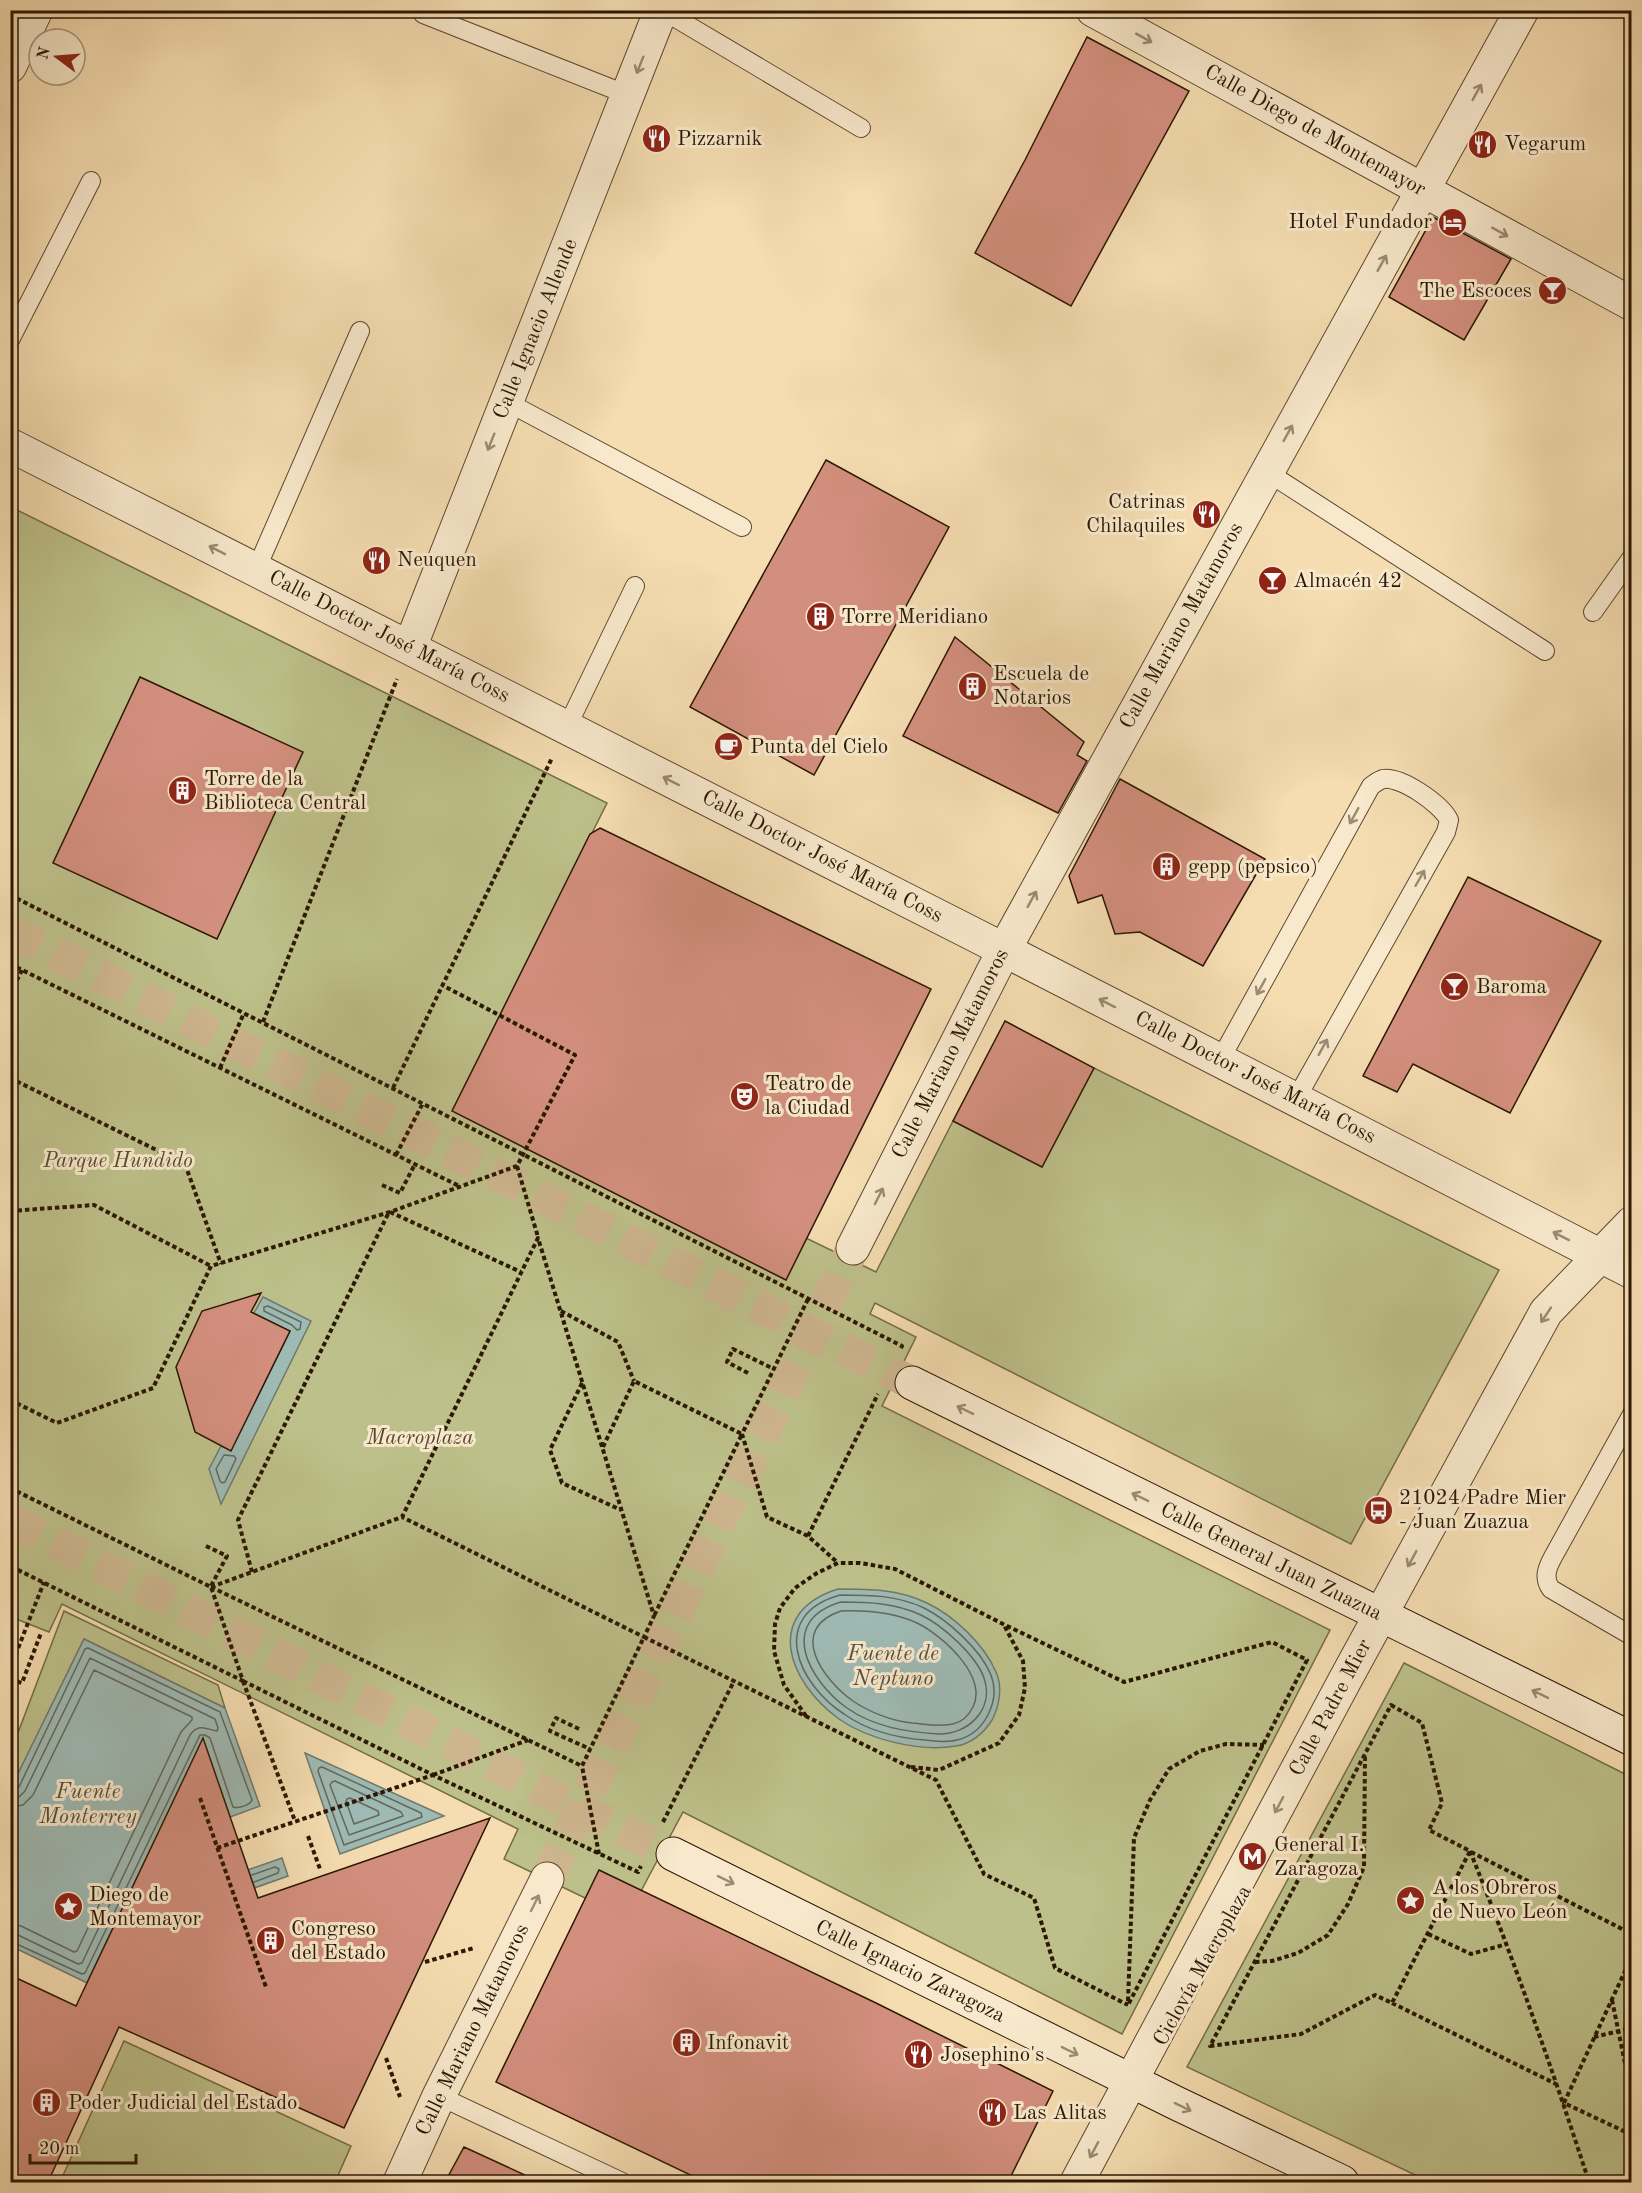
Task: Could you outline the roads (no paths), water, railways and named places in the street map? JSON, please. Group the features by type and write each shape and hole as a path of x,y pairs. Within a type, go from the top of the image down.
{"street":[{"path":"10,66 36,10"},
{"name":"Calle Ignacio Allende","path":"410,647 662,10"},
{"name":"Calle Diego de Montemayor","path":"1093,10 1632,304"},
{"name":"Calle Mariano Matamoros","path":"853,1248 1004,950 1522,10"},
{"name":"Calle Doctor José María Coss","path":"10,445 1632,1272"},
{"name":"Calle Padre Mier","path":"1077,2182 1380,1616 1546,1312 1632,1223"},
{"name":"Calle General Juan Zuazua","path":"897,1376 1632,1739"},
{"name":"Calle Ignacio Zaragoza","path":"659,1848 1131,2080 1356,2178"},
{"name":"Calle Mariano Matamoros","path":"400,2182 439,2096 548,1879"}],"lane":[{"path":"662,10 861,128"},
{"path":"423,14 628,95"},
{"path":"10,340 91,181"},
{"path":"256,570 360,332"},
{"path":"507,402 742,527"},
{"path":"1267,472 1545,651"},
{"path":"1593,612 1632,557"},
{"path":"567,727 635,586"},
{"path":"1220,1060 1371,786 1382,779 1397,780 1444,810 1449,820 1446,832 1296,1099"},
{"path":"1632,1414 1553,1557 1546,1575 1547,1584 1551,1589 1632,1635"},
{"path":"439,2096 622,2182"}],"water":[{"path":"263,1297 311,1321 221,1504 209,1469 221,1446 231,1450 290,1331 254,1313"},
{"name":"Fuente de Neptuno","path":"838,1589 883,1591 916,1598 958,1623 984,1651 998,1678 998,1703 989,1725 972,1740 956,1746 911,1746 865,1733 839,1719 821,1704 796,1668 791,1649 791,1631 799,1614 814,1600"},
{"name":"Fuente Monterrey","path":"84,1639 225,1708 260,1806 230,1817 203,1739 87,1983 11,1946 10,1790"},
{"path":"305,1753 444,1816 340,1854"},
{"path":"282,1858 288,1876 246,1891 239,1873"}],"tunnel":[{"path":"10,931 912,1383"},
{"path":"547,1879 853,1248"},
{"path":"10,1520 673,1854"}],"place":[{"name":"Pizzarnik","path":"656,139"},
{"name":"Vegarum","path":"1483,144"},
{"name":"Hotel Fundador","path":"1453,222"},
{"name":"The Escoces","path":"1553,291"},
{"name":"Catrinas Chilaquiles","path":"1206,514"},
{"name":"Neuquen","path":"376,560"},
{"name":"Almacén 42","path":"1272,581"},
{"name":"Torre Meridiano","path":"820,617"},
{"name":"Escuela de Notarios","path":"972,686"},
{"name":"Punta del Cielo","path":"729,747"},
{"name":"Torre de la Biblioteca Central","path":"183,791"},
{"name":"gepp (pepsico)","path":"1167,867"},
{"name":"Baroma","path":"1455,987"},
{"name":"Teatro de la Ciudad","path":"744,1096"},
{"name":"21024 Padre Mier - Juan Zuazua","path":"1378,1510"},
{"name":"General I. Zaragoza","path":"1253,1857"},
{"name":"A los Obreros de Nuevo León","path":"1411,1900"},
{"name":"Diego de Montemayor","path":"68,1907"},
{"name":"Congreso del Estado","path":"270,1941"},
{"name":"Infonavit","path":"686,2043"},
{"name":"Josephino's","path":"919,2055"},
{"name":"Poder Judicial del Estado","path":"47,2103"},
{"name":"Las Alitas","path":"992,2113"}],"park label":[{"name":"Parque Hundido","path":"118,1161"},
{"name":"Macroplaza","path":"420,1438"}]}
